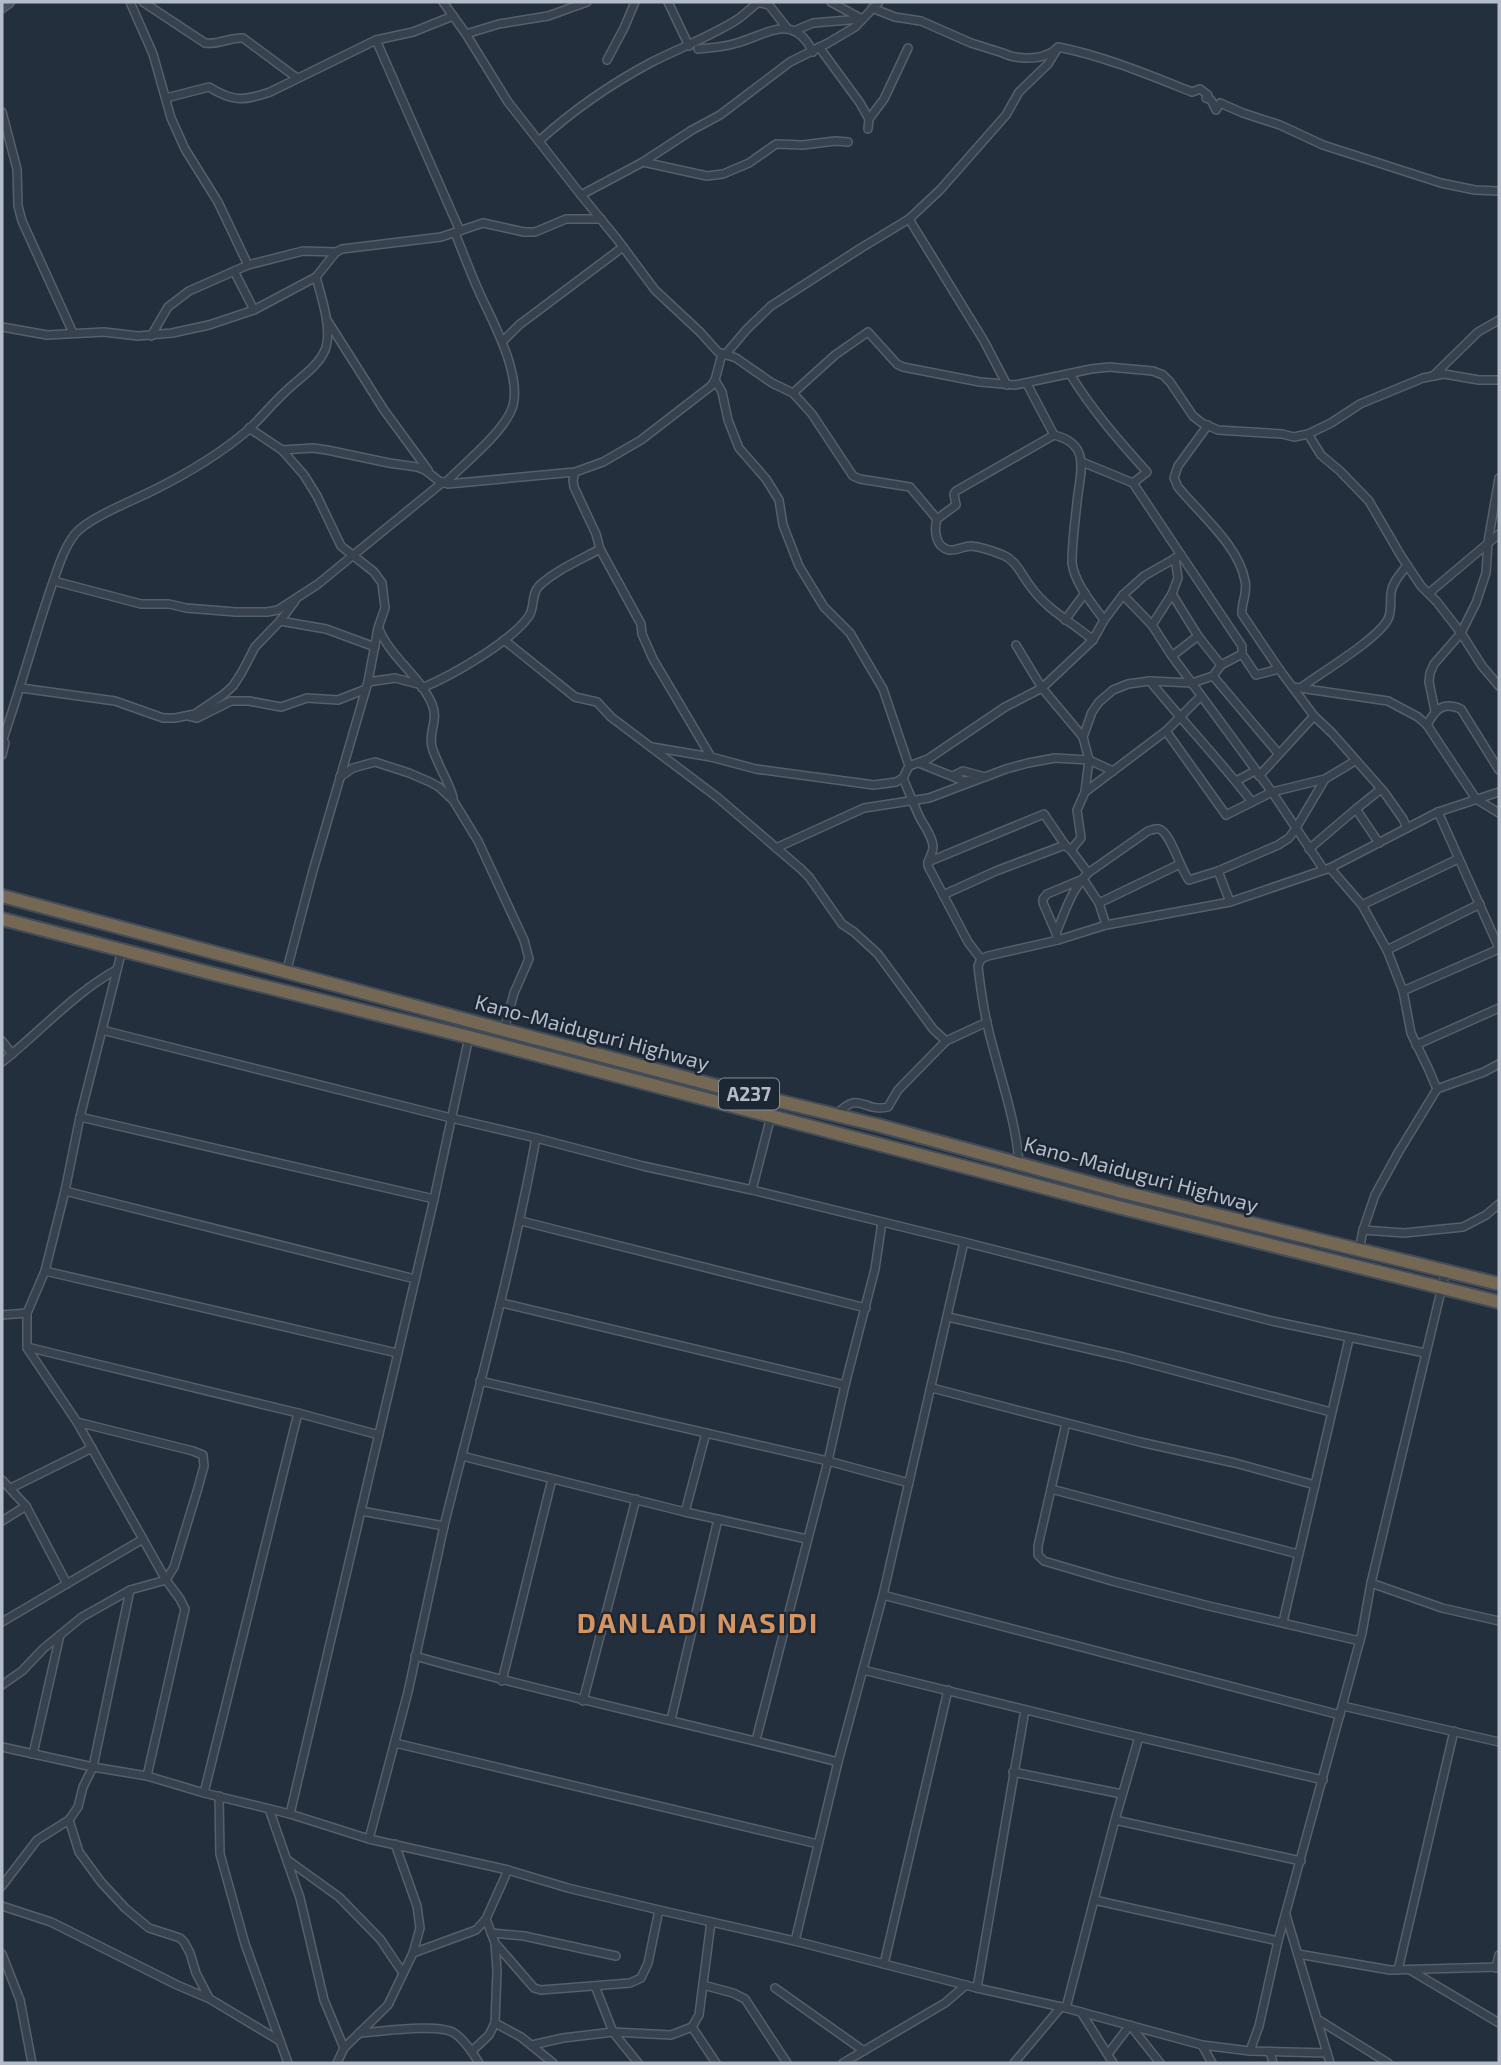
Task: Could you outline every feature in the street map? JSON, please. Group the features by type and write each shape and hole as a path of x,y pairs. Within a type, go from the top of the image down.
{"highway":[{"name":"Kano-Maiduguri Highway","path":"2,896 286,974 836,1115 1123,1192 1499,1284"},
{"name":"Kano-Maiduguri Highway","path":"2,919 469,1037 1118,1208 1499,1302"}],"street":[{"path":"2,7 9,2"},
{"path":"130,2 153,54 171,118 185,149 218,202 248,265"},
{"path":"144,2 205,43 243,38 298,78"},
{"path":"443,2 508,102 655,290 718,352 736,358 772,383 793,393 812,414 853,476 910,487 937,519"},
{"path":"466,34 491,26 548,16 570,5 587,2"},
{"path":"607,60 635,2"},
{"path":"668,2 689,46"},
{"path":"539,141 584,104 650,64 737,20 757,2 767,3 791,30 802,36 860,103 869,119"},
{"path":"831,2 861,19"},
{"path":"581,195 643,162 720,115 790,62 855,27 879,2"},
{"path":"872,8 895,17 920,22 1005,55 1024,58 1048,55 1058,47"},
{"path":"166,98 209,87 225,96 241,100 270,92 376,40 413,32 453,16"},
{"path":"698,49 726,46 778,28 791,30 813,23 861,19"},
{"path":"54,581 141,604 169,604 236,612 278,610 318,584 444,482 502,427 511,411 515,392 503,341 479,292 457,232 376,40"},
{"path":"1058,47 1128,67 1192,92 1200,89 1208,94 1206,98 1211,100 1216,110 1220,103 1280,124 1323,145 1353,155 1441,183 1475,190 1499,191"},
{"path":"282,450 313,448 417,467 444,482 575,472 603,462 641,440 703,393 715,380 723,354 771,306 909,219 940,190 1006,115 1019,92 1048,64 1058,47"},
{"path":"868,129 869,119 884,99 908,48"},
{"path":"2,112 17,169 18,206 22,221 72,333"},
{"path":"643,162 715,176 750,163 776,144 848,142"},
{"path":"150,335 176,299 248,265 303,251 336,252 457,232 483,223 535,232 566,219 601,219"},
{"path":"909,219 985,341 1007,385"},
{"path":"503,341 519,325 623,247"},
{"path":"2,327 47,335 104,332 150,335 209,325 254,310 316,276 336,252"},
{"path":"234,271 254,310"},
{"path":"2,755 5,743 2,738 21,688 61,557 78,531 102,516 193,471 216,455 249,428 316,364 326,348 327,320 316,276"},
{"path":"327,320 384,410 432,475"},
{"path":"1433,376 1478,332 1499,320"},
{"path":"793,393 835,355 868,332 897,365 902,367 1007,385 1027,384 1109,367 1153,371 1163,375 1193,416 1208,425 1218,429 1294,437 1308,434 1331,423 1360,404 1384,393 1433,376 1444,374 1479,380 1499,380"},
{"path":"1070,374 1103,422 1147,472 1133,483"},
{"path":"652,747 711,757 756,769 874,785 896,782 903,778 909,766 883,689 850,633 824,607 799,566 783,525 779,500 766,479 739,448 728,420 722,392 715,380"},
{"path":"1027,384 1054,435"},
{"path":"1208,425 1178,466 1174,478 1178,487 1223,538 1242,567 1246,585 1242,614 1314,716 1381,789 1407,828"},
{"path":"249,428 282,450 304,475 338,542 374,572 382,583 385,608 378,628 367,686 286,974"},
{"path":"1308,434 1321,454 1368,501 1421,586 1461,633 1482,666 1499,686"},
{"path":"1093,640 1041,600 1008,558 973,546 952,550 941,545 934,529 937,519 956,505 956,491 1054,435 1074,444 1082,461 1082,477 1073,570 1104,620"},
{"path":"1082,461 1133,483 1178,557 1242,646 1241,654 1256,675 1279,669"},
{"path":"575,472 574,486 600,549 635,611 645,644 711,757"},
{"path":"1427,725 1435,710 1430,673 1434,664 1461,633 1476,603 1486,573 1488,542 1499,478"},
{"path":"1429,593 1499,534"},
{"path":"188,716 196,719 231,701 249,701 281,707 307,698 338,700 367,686 395,678 420,686 443,680 518,629 531,614 538,586 560,570 600,549"},
{"path":"909,766 955,742 1019,699 1042,688 1093,640 1123,595 1144,576 1178,557"},
{"path":"1152,625 1172,594 1178,578 1178,557"},
{"path":"1302,687 1359,647 1382,627 1391,609 1394,582 1407,565"},
{"path":"1065,621 1085,593"},
{"path":"1172,594 1198,636 1221,665"},
{"path":"1123,595 1152,625 1272,792 1309,849 1362,905 1387,950 1403,991 1411,1033 1437,1089"},
{"path":"21,688 115,701 163,718 188,716 205,709 233,686 255,647 297,598"},
{"path":"280,621 326,629 374,648"},
{"path":"378,628 384,641 431,702 436,717 431,735 432,746 453,800"},
{"path":"1172,656 1198,636"},
{"path":"504,640 575,697 597,702 611,717 717,797 809,877 842,924 855,932 878,954 933,1029 946,1041"},
{"path":"943,895 996,871 1068,848 1080,838 1076,816 1085,792 1089,760 1083,737 1042,688 1016,645"},
{"path":"1083,737 1092,712 1113,690 1128,684 1150,681 1192,683 1213,676 1221,665 1241,654"},
{"path":"1213,676 1278,753"},
{"path":"1150,681 1252,802"},
{"path":"1293,687 1388,701 1418,717 1427,725 1476,799 1499,813"},
{"path":"1085,792 1166,732 1201,696"},
{"path":"1435,710 1449,706 1461,709 1499,769"},
{"path":"1236,781 1257,774 1314,716"},
{"path":"1166,732 1226,815 1272,792 1325,779 1355,761"},
{"path":"776,848 864,808 929,798 1006,768 1069,758 1089,760 1113,771"},
{"path":"340,777 353,768 375,762 430,782 453,800 478,841 524,940 529,959 514,993 504,1030"},
{"path":"919,763 964,782 985,776"},
{"path":"903,778 933,845 927,862"},
{"path":"1057,936 1043,903 1044,897 1085,876 1148,831 1157,828 1161,830 1172,844 1189,880 1218,871 1279,845 1289,838 1325,779"},
{"path":"1309,849 1381,789"},
{"path":"1019,1163 1013,1115 987,1022 978,965 981,959 1057,936 1230,902 1327,869 1438,812 1499,792"},
{"path":"1356,809 1378,843"},
{"path":"1403,991 1499,949 1438,812"},
{"path":"927,862 1044,814 1085,876 1106,925"},
{"path":"1362,905 1458,859"},
{"path":"927,862 968,942 981,959"},
{"path":"1099,904 1180,864"},
{"path":"1218,871 1230,902"},
{"path":"1057,936 1069,900 1085,876"},
{"path":"1387,950 1480,904"},
{"path":"122,950 80,1116 45,1271 27,1313 27,1347 77,1422 185,1609 147,1776"},
{"path":"2,1062 36,1035 63,1008 116,970"},
{"path":"1416,1045 1499,1008"},
{"path":"836,1115 846,1103 888,1107 898,1090 946,1041 987,1022"},
{"path":"102,1030 643,1166 752,1189 1272,1321 1425,1353"},
{"path":"290,1814 434,1199 469,1037"},
{"path":"2,1041 12,1054"},
{"path":"1359,1251 1375,1195 1437,1089 1499,1064"},
{"path":"80,1116 434,1199"},
{"path":"752,1189 771,1116"},
{"path":"369,1839 395,1743 461,1456 502,1303 536,1138"},
{"path":"65,1191 415,1279"},
{"path":"1363,1230 1404,1233 1464,1227 1499,1204"},
{"path":"521,1221 866,1308"},
{"path":"756,1740 866,1308 882,1222"},
{"path":"795,1941 838,1762 883,1595 964,1242"},
{"path":"1250,2051 1259,2026 1278,1941 1360,1641 1371,1583 1446,1270"},
{"path":"45,1271 397,1353"},
{"path":"502,1303 845,1385"},
{"path":"2,1315 27,1313"},
{"path":"948,1317 1124,1357 1331,1412"},
{"path":"1283,1622 1349,1339"},
{"path":"27,1347 379,1435"},
{"path":"480,1381 828,1461 909,1483"},
{"path":"932,1388 1315,1485"},
{"path":"204,1793 298,1413"},
{"path":"2,1685 22,1671 82,1617 130,1590 166,1580 174,1567 198,1488 204,1466 203,1455 77,1422"},
{"path":"1066,1423 1038,1546 1038,1555 1044,1562 1160,1594 1360,1641"},
{"path":"685,1512 706,1433"},
{"path":"11,1488 92,1448"},
{"path":"461,1456 685,1512 807,1539"},
{"path":"502,1681 552,1479"},
{"path":"2,1480 26,1506 67,1584"},
{"path":"1051,1489 1298,1554"},
{"path":"583,1701 636,1499"},
{"path":"2,1521 26,1506"},
{"path":"361,1511 444,1526"},
{"path":"670,1720 718,1519"},
{"path":"2,1622 143,1539"},
{"path":"1371,1583 1442,1608 1499,1621"},
{"path":"2,1886 37,1840 69,1820 78,1807 83,1787 93,1767 130,1590"},
{"path":"883,1595 1340,1715"},
{"path":"33,1754 61,1634"},
{"path":"415,1656 502,1681 756,1740 838,1762"},
{"path":"863,1670 1323,1780"},
{"path":"884,1964 948,1690"},
{"path":"1343,1706 1499,1742"},
{"path":"977,1988 1025,1710"},
{"path":"1398,1970 1454,1731"},
{"path":"1014,2063 1064,2007 1139,1737"},
{"path":"395,1743 818,1844"},
{"path":"2,1747 147,1776 290,1814 369,1839 508,1870 568,1888 1064,2007 1202,2045 1250,2051 1327,2053"},
{"path":"1013,1772 1122,1794"},
{"path":"219,1796 220,1854 245,1944 288,2063"},
{"path":"269,1809 300,1898 324,2000 344,2048"},
{"path":"1115,1819 1301,1861"},
{"path":"69,1820 79,1852 125,1908 149,1928 184,1942 210,1998"},
{"path":"337,2063 344,2048 388,2005 413,1953 420,1928 417,1906 395,1844"},
{"path":"288,1861 339,1897 380,1939 403,1973"},
{"path":"413,1953 476,1930 486,1919 508,1870"},
{"path":"1094,1900 1278,1941"},
{"path":"2,1906 51,1922 177,1985 210,1998 280,2041"},
{"path":"495,1943 534,1988 541,1990 630,1983 641,1978 649,1963 659,1910"},
{"path":"1286,1915 1330,2063"},
{"path":"472,2051 489,2035 495,2023 498,1970 495,1943 486,1919"},
{"path":"532,2045 612,2032 671,2035 692,2027 699,2015 711,1922"},
{"path":"491,1933 524,1936 616,1956"},
{"path":"2,1954 20,2000 32,2063"},
{"path":"1298,1954 1398,1970 1498,1968 1499,1955"},
{"path":"1409,1969 1499,2023"},
{"path":"703,1985 745,1999 787,2063"},
{"path":"843,2063 945,2003 966,1985"},
{"path":"595,1986 612,2032 638,2063"},
{"path":"775,1988 861,2053 862,2063"},
{"path":"1081,2012 1113,2063"},
{"path":"1317,2019 1388,2063"},
{"path":"495,2023 521,2037 553,2063"},
{"path":"1108,2054 1130,2025"},
{"path":"1130,2025 1160,2063"},
{"path":"692,2027 716,2063"},
{"path":"358,2033 425,2028 453,2032 472,2051 479,2063"},
{"path":"1202,2045 1212,2063"},
{"path":"1270,2052 1273,2063"}],"district":[{"name":"DANLADI NASIDI","path":"698,1623"}]}
